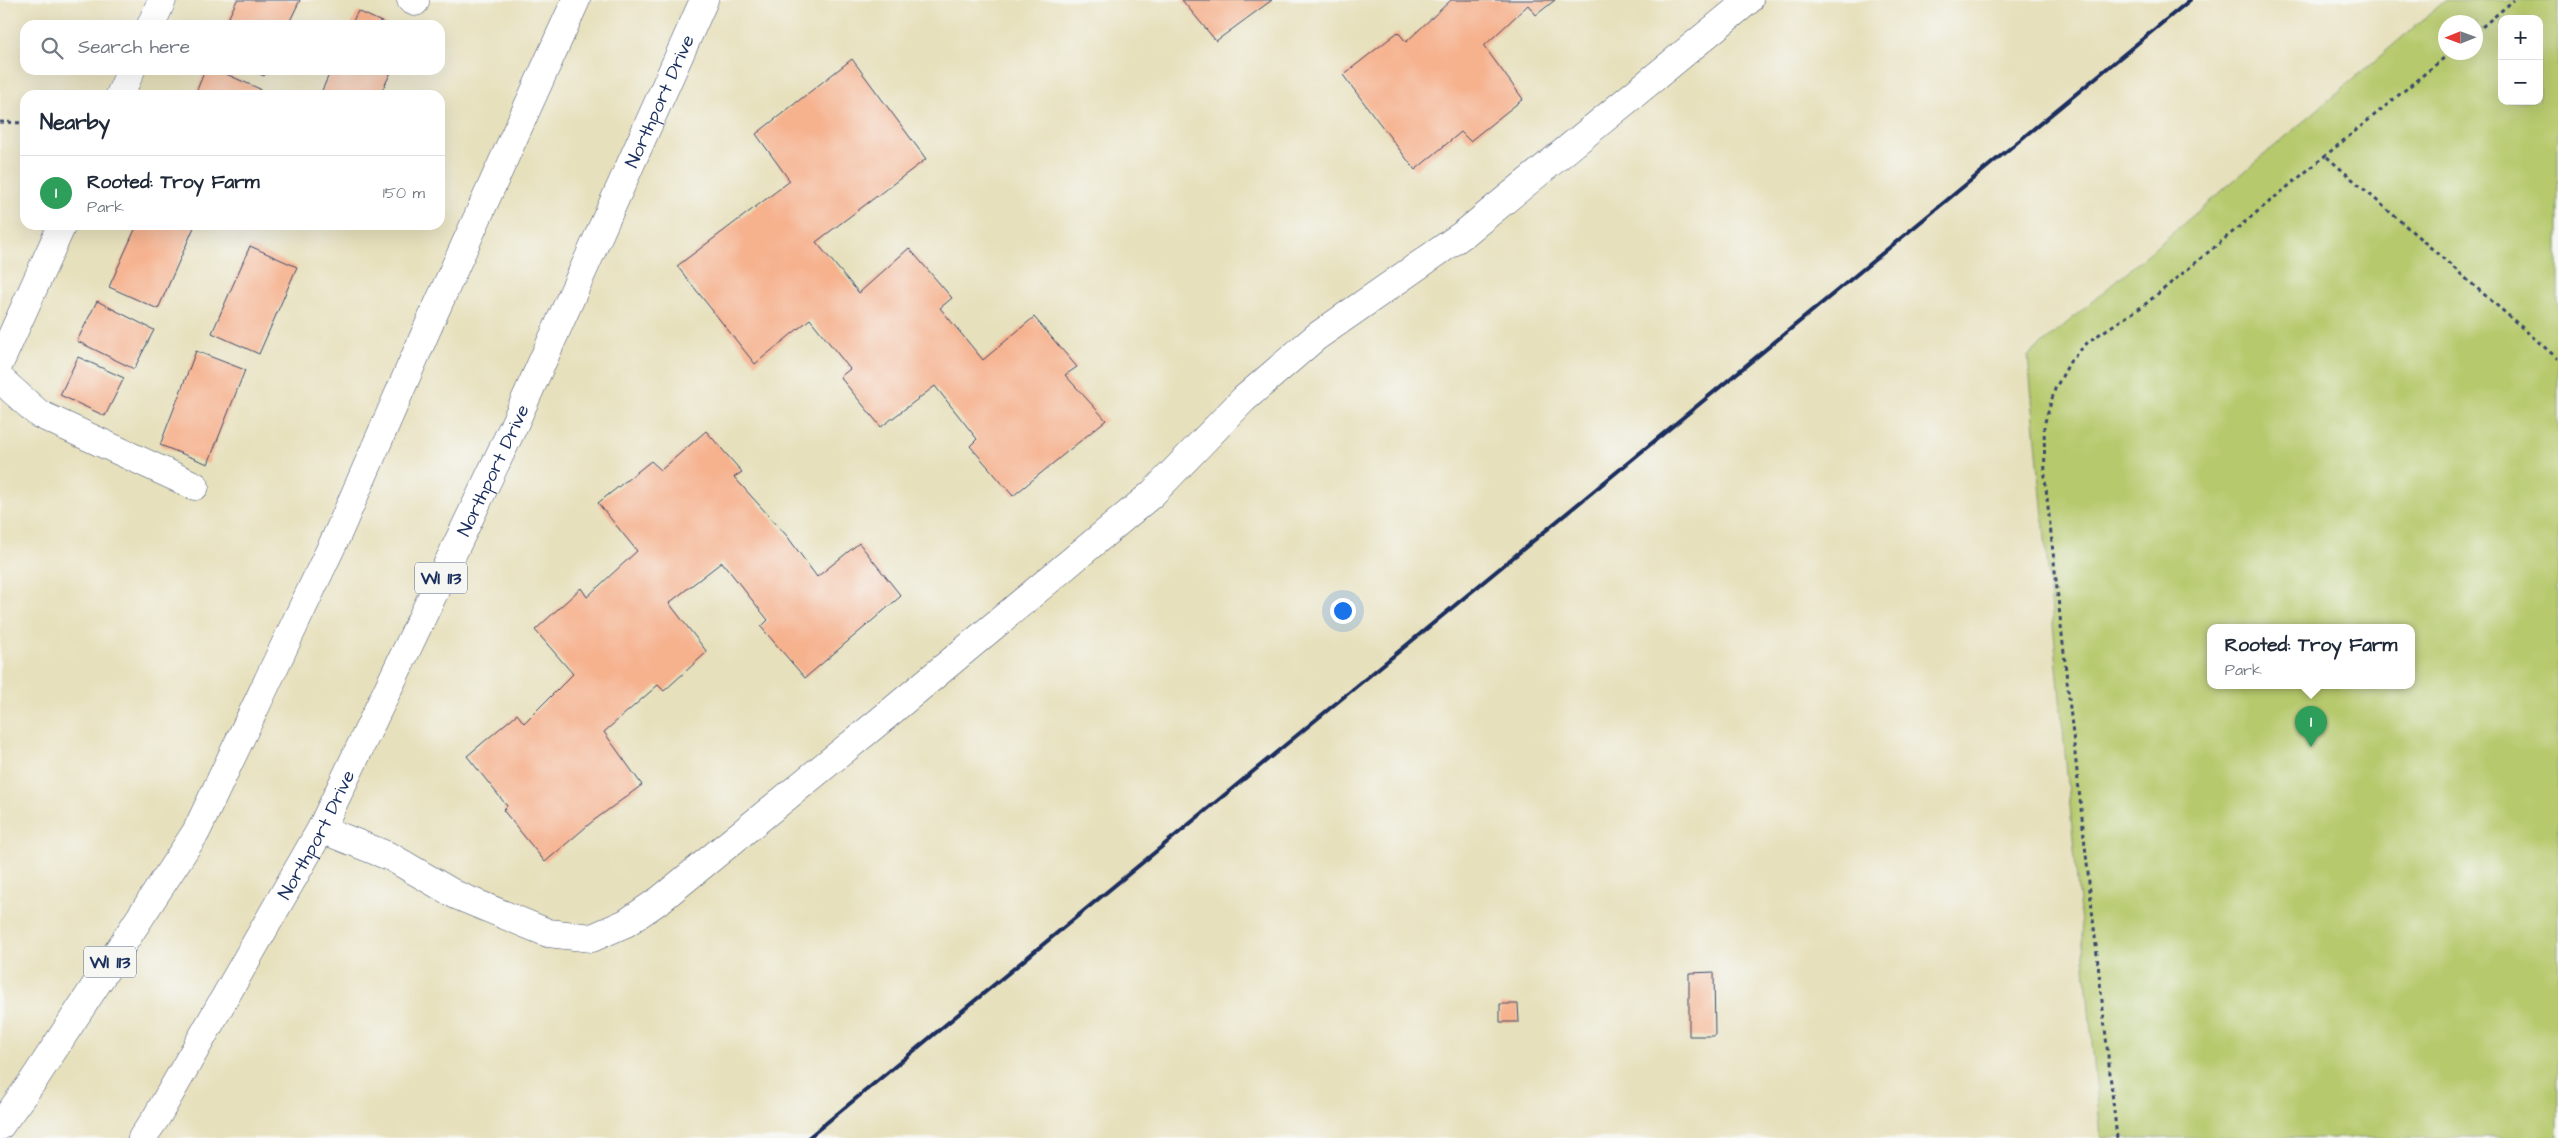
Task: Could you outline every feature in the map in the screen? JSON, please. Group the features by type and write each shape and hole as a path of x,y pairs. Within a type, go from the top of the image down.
{"main road":[{"path":"153,20 162,0"},
{"name":"WI 113","path":"0,1126 33,1081 196,832 338,533 431,320 576,0"},
{"name":"Northport Drive","path":"142,1138 156,1118 321,829 513,427 704,0"},
{"path":"321,829 391,857 456,895 548,933 592,938 626,923 661,899 866,733 1144,500 1244,399 1316,337 1465,233 1749,0"},
{"path":"122,90 129,75"},
{"path":"0,362 60,230"},
{"path":"0,378 39,414 195,486"}],"path":[{"path":"2483,26 2514,0"},
{"path":"2117,1138 2045,479 2044,425 2055,388 2071,360 2090,341 2143,306 2327,157 2442,60"},
{"path":"0,122 20,123"},
{"path":"2327,157 2558,360"}],"green space":[{"path":"2446,0 2558,0 2558,1138 2101,1138 2028,356"}],"building":[{"path":"237,0 300,0 290,20 227,20"},
{"path":"1182,0 1272,0 1216,41"},
{"path":"1451,0 1555,0 1536,15 1528,5 1484,46 1523,99 1470,141 1461,132 1415,170 1343,75 1398,32 1406,42"},
{"path":"358,11 377,20 354,20"},
{"path":"852,59 926,159 816,242 859,293 909,248 952,298 940,308 983,360 1034,317 1077,367 1065,375 1106,420 1013,496 970,446 977,439 935,386 881,427 840,377 850,369 810,319 755,364 677,266 790,181 756,134"},
{"path":"203,75 228,75 260,89 260,90 197,90"},
{"path":"329,75 390,75 382,90 322,90"},
{"path":"135,230 193,230 158,309 109,287"},
{"path":"250,246 297,267 259,354 212,333"},
{"path":"97,301 154,330 134,369 77,341"},
{"path":"196,351 245,370 208,464 160,445"},
{"path":"78,357 124,378 105,416 60,395"},
{"path":"706,431 742,472 734,477 787,536 817,577 859,543 901,596 805,678 761,627 768,620 722,562 669,603 707,652 664,691 658,685 604,732 642,785 593,821 545,862 503,810 507,806 467,756 517,714 524,723 573,674 535,630 581,588 587,597 637,551 598,503 651,461 661,470"},
{"path":"1714,972 1715,1036 1689,1036 1689,973"},
{"path":"1500,1004 1518,1004 1519,1022 1500,1022"}],"railway":[{"path":"808,1138 2190,0"}],"place":[{"name":"Rooted: Troy Farm","path":"2311,747"}]}
